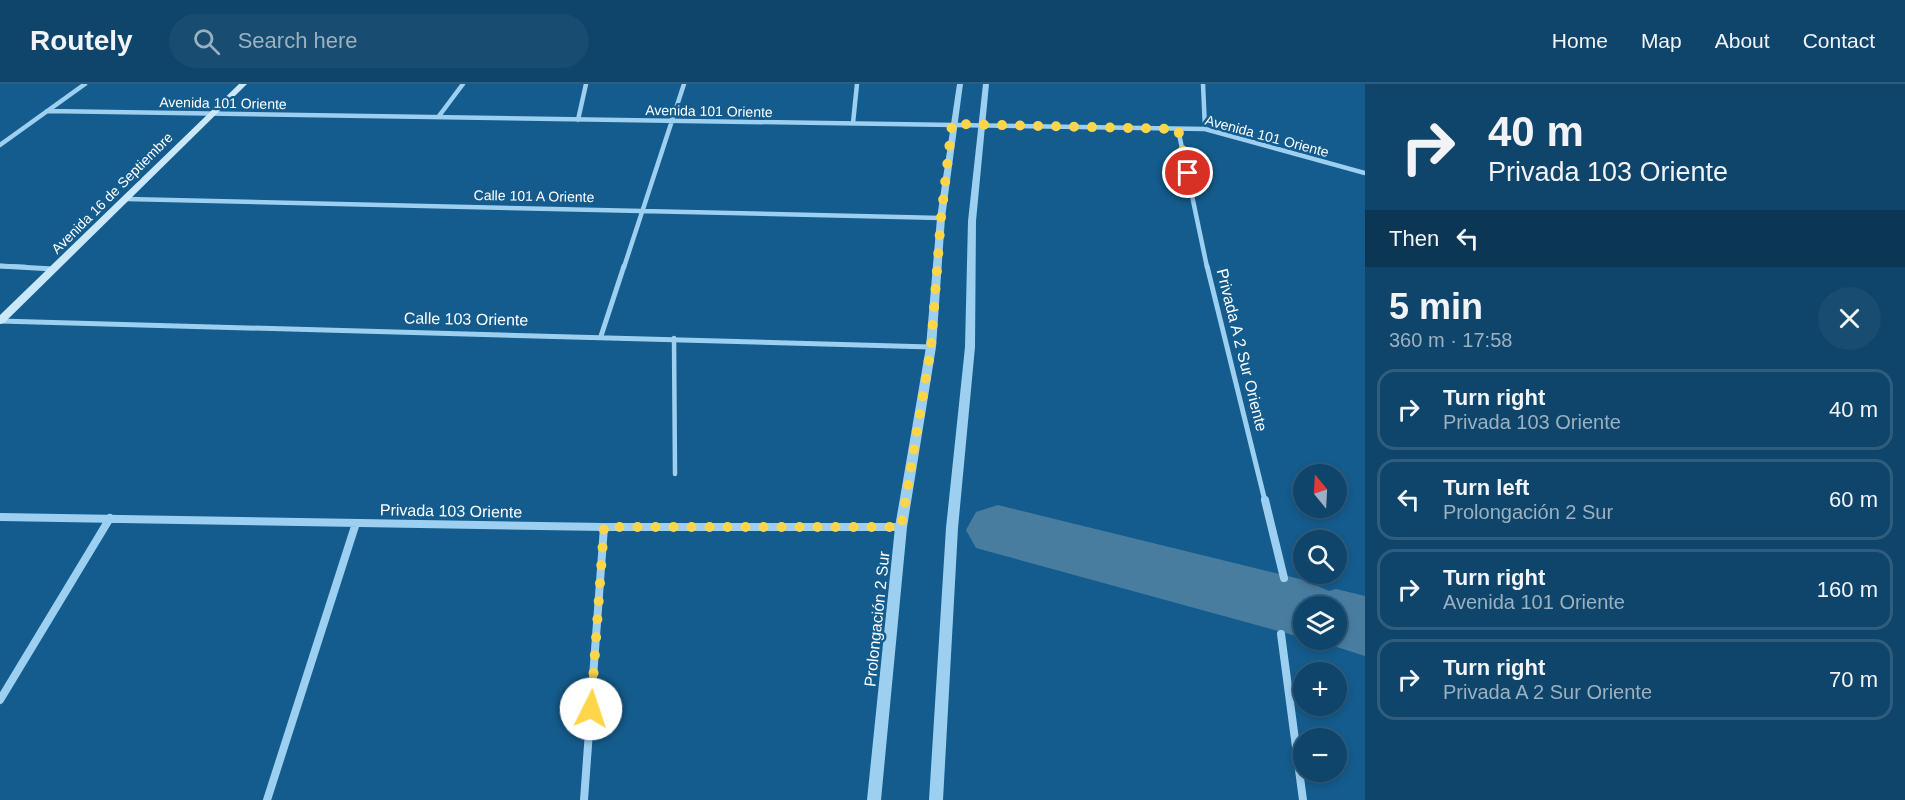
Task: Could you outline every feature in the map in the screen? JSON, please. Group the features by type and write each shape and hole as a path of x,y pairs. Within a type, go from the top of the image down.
{"main road":[{"name":"Avenida 16 de Septiembre","path":"0,321 243,84"}],"street":[{"path":"0,145 85,84"},
{"path":"439,116 463,84"},
{"path":"578,120 586,84"},
{"path":"601,336 684,84"},
{"path":"853,123 857,84"},
{"name":"Prolongación 2 Sur","path":"874,800 901,527 931,347 941,218 952,124 960,84"},
{"path":"936,800 952,528 970,347 972,221 986,84"},
{"path":"1203,84 1205,129"},
{"name":"Avenida 101 Oriente","path":"47,111 1205,129 1365,173"},
{"name":"Privada A 2 Sur Oriente","path":"1178,129 1211,284 1284,578"},
{"name":"Calle 101 A Oriente","path":"127,199 941,218"},
{"path":"0,266 55,269"},
{"name":"Calle 103 Oriente","path":"0,321 674,338 931,347"},
{"name":"Privada 103 Oriente","path":"0,517 604,527 901,527"},
{"path":"0,700 110,518"},
{"path":"267,800 356,523"},
{"path":"584,800 604,527"},
{"path":"1281,634 1303,800"}],"lane":[{"path":"674,338 675,474"}],"waterway":[{"path":"1005,529 1293,606"},
{"path":"998,530 1293,606"},
{"path":"1347,620 1365,625"},
{"path":"1347,621 1365,626"}],"route":[{"path":"591,709 604,527 901,527 931,347 941,218 952,124 1178,129 1188,173"}]}
